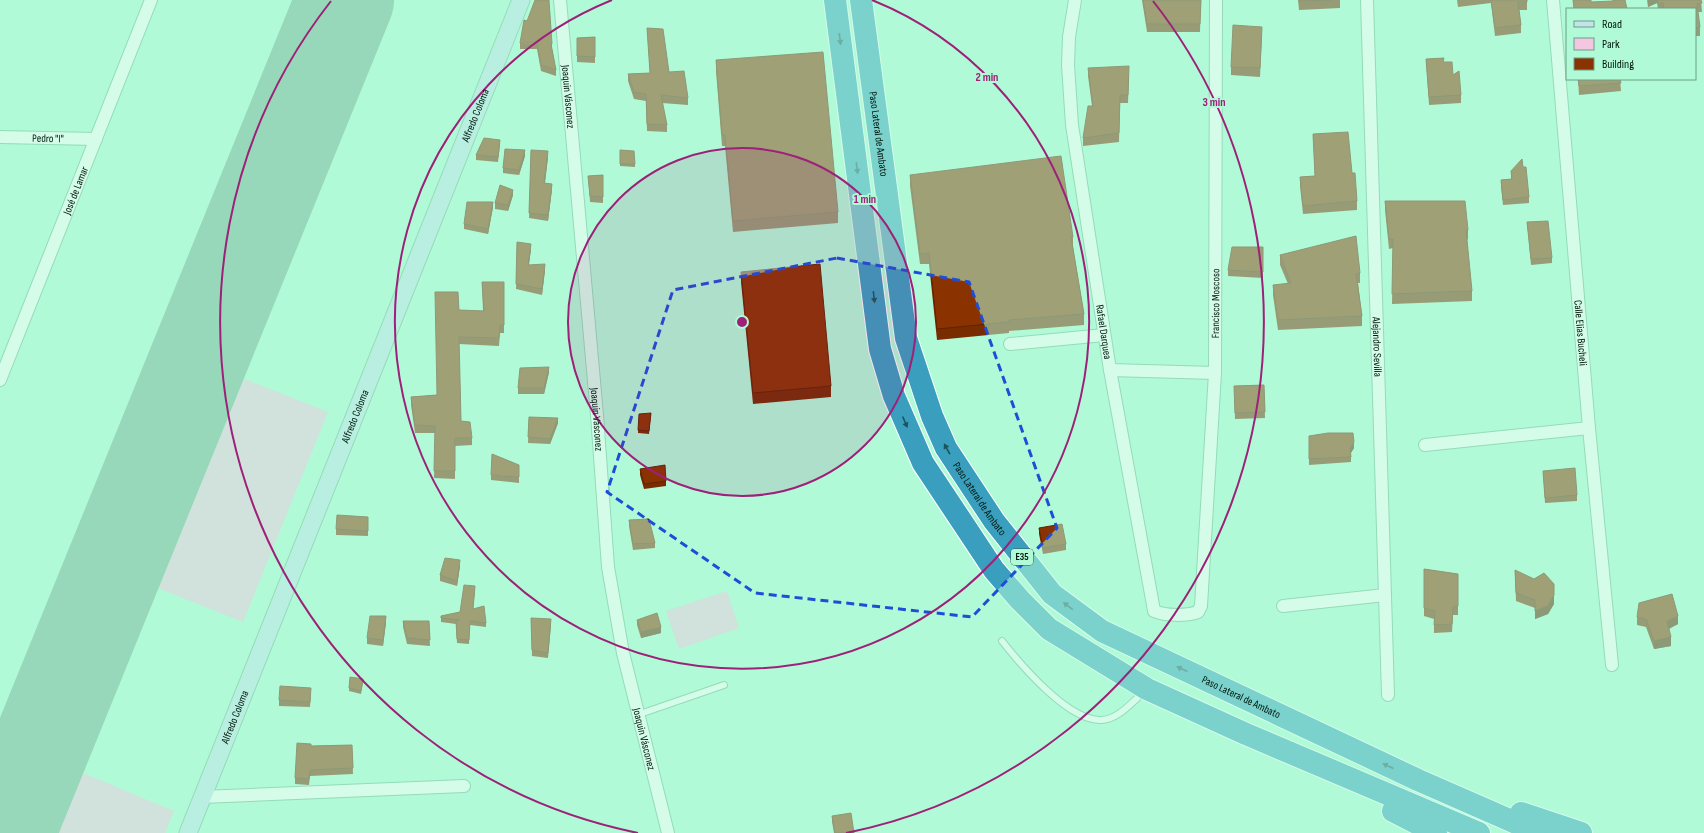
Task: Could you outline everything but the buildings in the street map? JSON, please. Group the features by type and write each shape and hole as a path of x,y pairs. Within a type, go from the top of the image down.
{"highway":[{"name":"E35","path":"836,0 880,349 894,396 923,463 994,570 1020,600 1049,629 1147,689 1246,734 1479,833"},
{"name":"Paso Lateral de Ambato","path":"861,0 906,338 932,416 946,448 994,521 1052,594 1102,631 1418,780 1539,833"},
{"path":"1246,734 1436,833"},
{"path":"1418,780 1581,833"}],"street":[{"name":"José de Lamar","path":"0,380 152,0"},
{"name":"Alfredo Coloma","path":"188,833 521,0"},
{"name":"Joaquin Vásconez","path":"560,0 597,414 608,567 624,653 668,833"},
{"name":"Rafael Darquea","path":"1075,0 1068,65 1072,125 1104,336 1154,611 1160,614 1192,614 1198,612 1201,606"},
{"name":"Francisco Moscoso","path":"1201,606 1215,372 1216,0"},
{"name":"Alejandro Sevilla","path":"1367,0 1388,695"},
{"name":"Calle Elias Bucheli","path":"1553,0 1589,428 1612,665"},
{"name":"Pedro \"I\"","path":"0,137 96,139"},
{"path":"1010,344 1104,336"},
{"path":"1110,370 1215,372"},
{"path":"1425,445 1589,428"},
{"path":"1283,606 1385,595"},
{"path":"202,797 464,786"}],"lane":[{"path":"1002,641 1022,667 1054,696 1085,718 1103,720 1117,715 1147,689"},
{"path":"640,714 724,685"}],"highlighted area":[{"path":"837,258 969,282 1057,528 972,617 755,593 607,492 673,290"}],"green space":[{"path":"224,371 328,412 243,622 140,581"},
{"path":"727,591 739,628 679,649 666,611"},
{"path":"78,771 174,811 165,833 52,833"}],"runway":[{"path":"6,833 345,0"}]}
